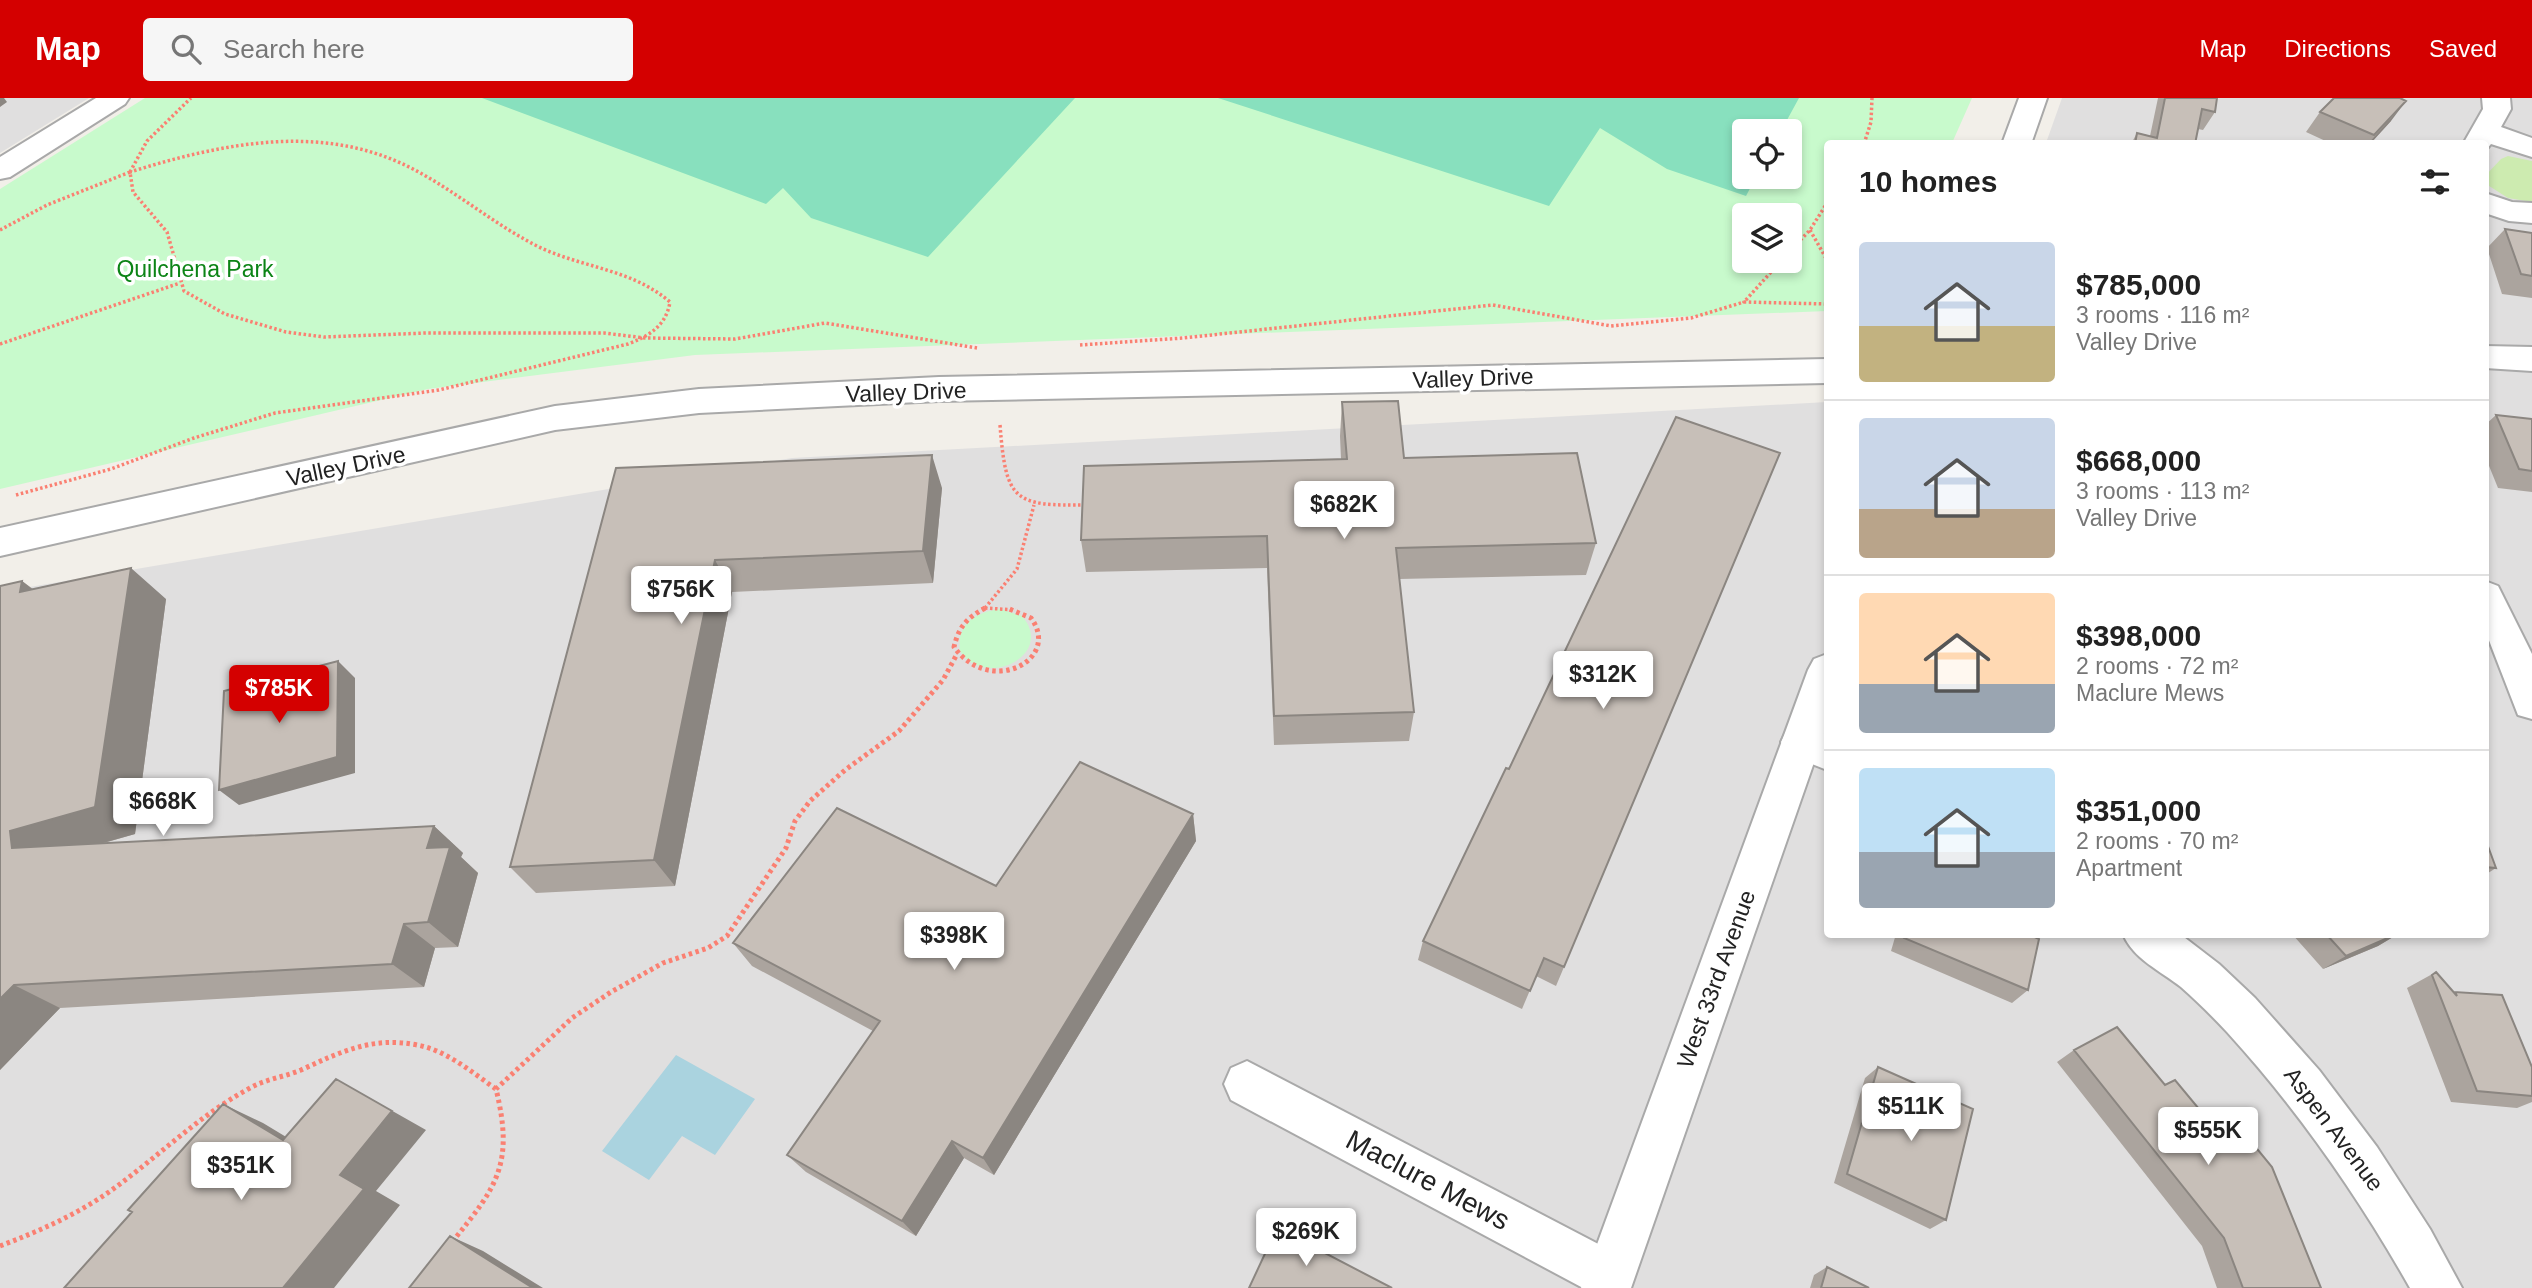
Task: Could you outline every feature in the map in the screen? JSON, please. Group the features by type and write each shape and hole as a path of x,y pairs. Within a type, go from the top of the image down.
{"street":[{"path":"0,170 114,98"},
{"path":"2017,140 2033,98"},
{"path":"2496,98 2497,109 2481,138 2518,141 2532,148"},
{"path":"2489,204 2509,211 2532,213"},
{"path":"2489,357 2532,359"},
{"name":"Valley Drive","path":"0,542 555,418 699,401 939,389 1824,371"},
{"path":"2489,603 2502,626 2532,703"},
{"name":"West 33rd Avenue","path":"1608,1282 1814,748 1824,688"},
{"name":"Aspen Avenue","path":"2149,938 2203,978 2307,1087 2391,1206 2437,1288"},
{"name":"Maclure Mews","path":"1247,1084 1608,1282"}],"path":[{"path":"191,98 163,124 136,156 130,173 133,191 167,232 169,242 175,249 180,283 184,291 201,304 225,314 286,332 324,337 426,333 604,333 645,338 735,339 825,323 984,349"},
{"path":"1865,140 1871,122 1872,98"},
{"path":"0,230 47,205 185,154 277,142 315,141 355,146 387,155 544,249 657,290 670,302 670,313 663,324 645,338 439,390 275,413 194,438 111,469 12,496"},
{"path":"1802,238 1824,208"},
{"path":"1810,230 1824,255"},
{"path":"1744,302 1770,273"},
{"path":"0,344 180,283"},
{"path":"1075,345 1209,336 1493,305 1611,326 1691,318 1744,302 1824,304"},
{"path":"999,421 1003,458 1018,494 1034,505 1089,505"},
{"path":"985,608 1015,607 1027,615 1036,626 1037,645 1026,661 1007,670 987,673 971,668 954,648 958,631 967,618 985,608 1017,569 1034,505"},
{"path":"496,1089 572,1018 611,992 663,963 708,948 727,936 786,848 795,821 810,802 845,770 899,731 943,680 957,654"},
{"path":"0,1246 58,1224 110,1191 206,1114 253,1086 298,1071 338,1052 372,1042 419,1045 453,1060 496,1089 504,1113 504,1163 491,1194 449,1246"}],"shaded area":[{"path":"0,98 89,98 0,153"},
{"path":"2062,98 2532,98 2532,1288 0,1288 0,592 792,458 1824,402 1824,938 2489,938 2489,140 2047,140"}],"green space":[{"name":"Quilchena Park","path":"145,98 1972,98 1953,140 1824,140 1824,311 695,355 428,389 0,489 0,189"},
{"path":"482,98 1075,98 928,257 811,218 783,188 766,204"},
{"path":"1218,98 1799,98 1788,119 1732,119 1732,189 1750,189 1746,196 1667,169 1600,128 1549,206"},
{"path":"2508,156 2532,161 2532,202 2508,198 2489,186 2489,172 2501,159"},
{"path":"1000,609 1022,616 1030,630 1030,643 1024,654 1013,663 1000,667 985,667 971,662 960,651 961,633 976,616"}],"water":[{"path":"676,1055 755,1099 715,1155 682,1136 649,1180 602,1151"}],"building":[{"path":"2165,98 2217,98 2215,112 2202,109 2196,140 2136,140 2137,133 2157,138"},
{"path":"2334,98 2400,98 2406,101 2374,135 2320,112"},
{"path":"2505,229 2532,233 2532,276 2521,274"},
{"path":"1398,401 1404,458 1577,453 1596,543 1396,548 1414,712 1274,716 1267,536 1081,540 1084,466 1347,459 1342,402"},
{"path":"2496,415 2532,419 2532,471 2519,469"},
{"path":"1676,417 1780,453 1564,967 1544,958 1530,991 1423,941 1506,768 1509,769"},
{"path":"932,455 923,551 715,560 654,860 510,867 616,468"},
{"path":"131,568 95,807 10,831 12,848 434,826 427,848 450,847 428,922 404,924 392,964 14,985 0,999 0,586 22,581 20,592"},
{"path":"338,661 337,757 219,790 224,691"},
{"path":"1080,762 1193,814 983,1158 952,1141 902,1221 787,1155 880,1021 733,943 837,808 996,886"},
{"path":"2489,849 2496,868 2489,867"},
{"path":"1904,938 2037,938 2039,939 2028,990"},
{"path":"2330,938 2388,938 2346,956"},
{"path":"2436,972 2457,996 2455,992 2502,995 2532,1067 2532,1096 2477,1091 2432,975"},
{"path":"2117,1027 2165,1085 2175,1080 2223,1138 2240,1128 2272,1167 2321,1288 2243,1288 2224,1238 2074,1050"},
{"path":"1878,1067 1973,1109 1946,1220 1847,1174"},
{"path":"336,1079 392,1111 340,1175 364,1189 283,1288 64,1288 132,1212 128,1210 223,1104 283,1140"},
{"path":"1277,1228 1392,1288 1249,1288"},
{"path":"450,1236 533,1288 409,1288"},
{"path":"1827,1267 1869,1288 1821,1288"}]}
